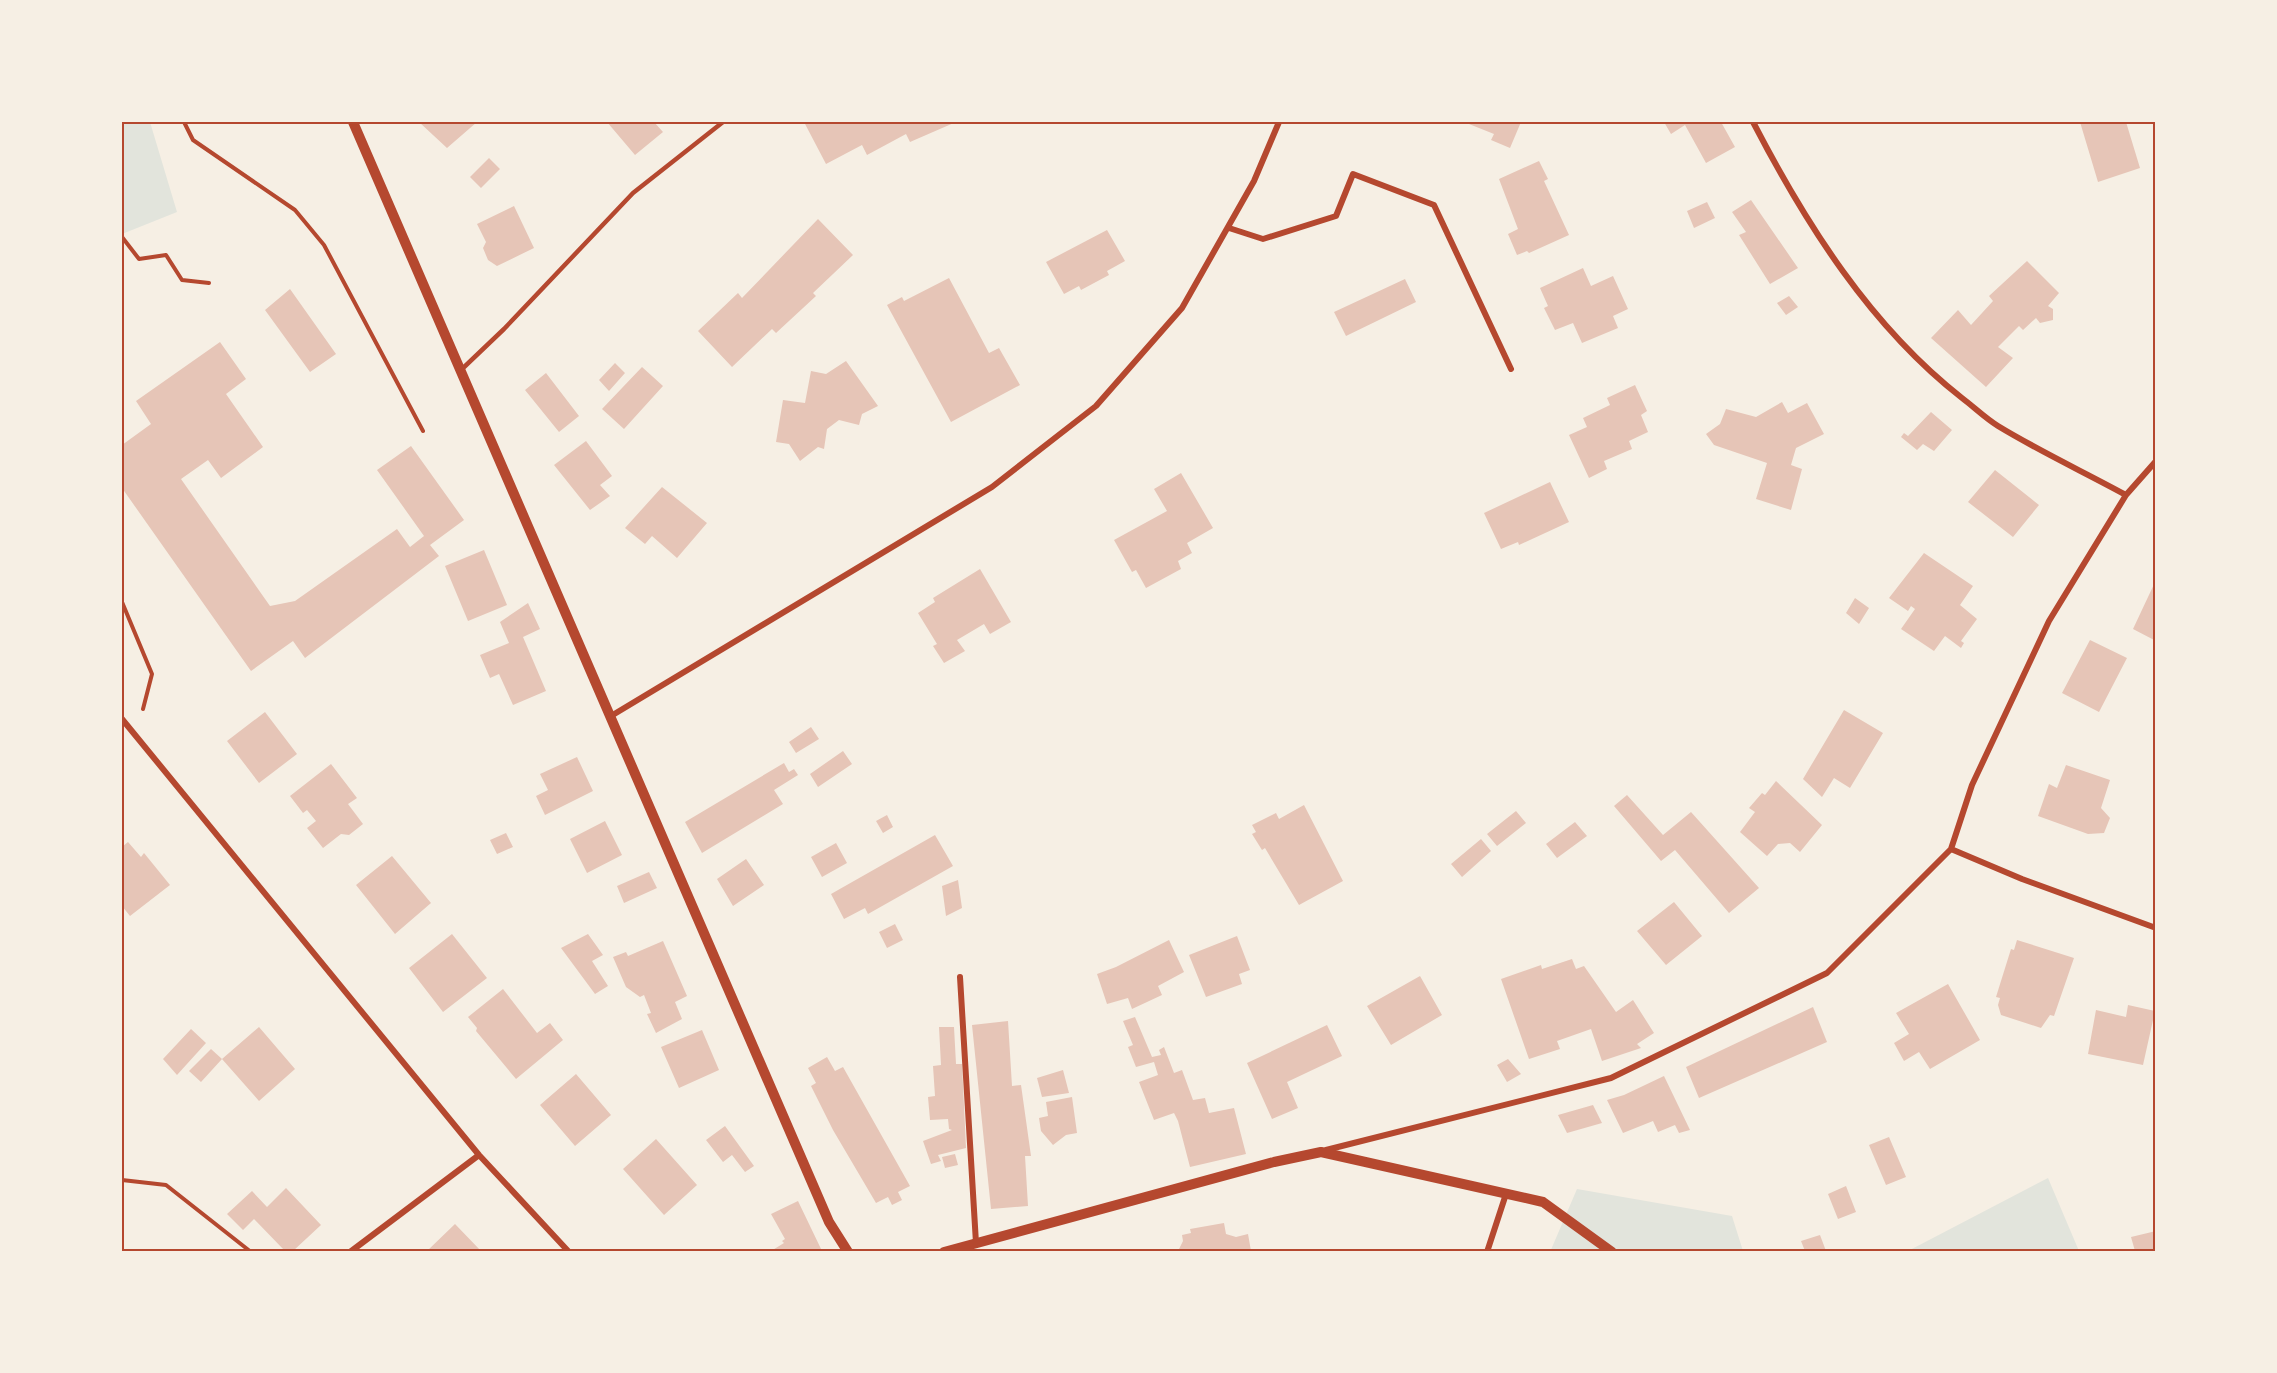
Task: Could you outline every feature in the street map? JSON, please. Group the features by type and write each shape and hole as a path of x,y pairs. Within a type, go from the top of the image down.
{"street":[{"path":"353,122 830,1222 848,1251"},
{"path":"611,716 992,487 1096,406 1182,308 1230,228 1254,181 1279,122"},
{"path":"1753,122 1782,178 1831,256 1885,324 1931,373 1997,425 2126,495"},
{"path":"1230,228 1263,239 1336,216 1353,174 1434,205 1511,369"},
{"path":"944,1251 1274,1161 1321,1152 1611,1078 1827,973 1951,849 1972,785 2049,621 2126,495 2156,460"},
{"path":"122,719 479,1155 569,1251"},
{"path":"1951,849 2022,879 2156,928"},
{"path":"960,977 976,1243"},
{"path":"1321,1152 1544,1202 1612,1251"},
{"path":"350,1251 479,1155"},
{"path":"1487,1251 1506,1194"}],"lane":[{"path":"461,370 504,329 633,193 723,122"}],"path":[{"path":"184,122 193,140 295,210 324,245 423,431"},
{"path":"122,237 139,259 166,255 182,280 209,283"},
{"path":"122,602 152,674 135,736"},
{"path":"122,1180 166,1185 251,1251"}],"shaded area":[{"path":"122,122 150,122 177,212 122,234"},
{"path":"2048,1178 2079,1251 1908,1251"},
{"path":"1577,1189 1732,1216 1743,1251 1550,1252"}],"building":[{"path":"419,122 477,122 447,148"},
{"path":"607,122 654,122 663,132 635,155"},
{"path":"804,122 956,122 910,142 906,134 867,155 862,145 826,164"},
{"path":"1464,122 1521,122 1510,148 1491,140 1494,134"},
{"path":"1664,122 1721,122 1735,147 1706,163 1685,125 1671,134"},
{"path":"2080,122 2126,122 2140,168 2098,182"},
{"path":"489,158 500,169 481,188 470,177"},
{"path":"1539,161 1548,179 1544,181 1569,235 1529,253 1527,251 1517,255 1508,234 1518,229 1499,179"},
{"path":"1751,200 1798,268 1770,284 1739,235 1746,232 1732,212"},
{"path":"1707,202 1715,218 1694,228 1687,211"},
{"path":"514,206 534,248 497,266 488,260 483,248 486,242 477,224"},
{"path":"818,219 853,255 813,293 816,296 776,333 772,329 732,367 698,331 738,293 742,298"},
{"path":"1107,230 1125,261 1107,271 1109,275 1081,290 1079,286 1064,294 1046,262"},
{"path":"2027,261 2059,293 2048,306 2053,309 2053,320 2040,323 2036,318 2023,330 2019,326 1998,347 2013,358 1986,387 1931,338 1958,310 1971,325 1993,301 1989,296"},
{"path":"1583,268 1591,286 1613,276 1628,309 1613,316 1618,328 1582,343 1573,323 1555,330 1544,308 1548,306 1540,288"},
{"path":"949,278 989,353 999,348 1020,385 951,422 887,305 902,297 904,301"},
{"path":"1405,279 1416,302 1346,336 1334,312"},
{"path":"290,289 336,354 310,372 265,310"},
{"path":"1789,296 1798,307 1786,315 1777,303"},
{"path":"220,342 246,379 226,394 263,447 221,478 208,460 181,479 270,606 295,601 397,529 410,547 424,536 377,470 411,446 464,520 430,545 439,556 305,658 293,641 251,671 122,488 122,445 151,424 136,401"},
{"path":"846,361 878,406 862,414 859,425 839,420 827,429 824,449 818,447 800,461 789,444 776,442 783,400 805,403 811,371 826,374"},
{"path":"615,363 625,373 609,391 599,380"},
{"path":"642,367 663,386 624,429 602,409"},
{"path":"546,373 579,416 559,432 525,390"},
{"path":"1635,385 1647,411 1641,415 1648,432 1629,441 1632,449 1604,461 1607,469 1589,478 1569,435 1587,427 1583,418 1610,405 1607,398"},
{"path":"1782,402 1788,413 1807,403 1824,434 1796,448 1791,465 1802,469 1791,510 1756,499 1767,463 1714,445 1706,434 1720,424 1726,409 1756,417"},
{"path":"1931,412 1952,430 1934,451 1923,444 1917,450 1901,437 1904,433 1908,436"},
{"path":"586,441 612,476 600,485 610,496 590,510 554,465"},
{"path":"1995,470 2039,505 2013,537 1968,502"},
{"path":"1181,473 1213,528 1187,543 1192,553 1178,561 1181,569 1146,588 1136,570 1132,572 1114,540 1167,511 1154,489"},
{"path":"1550,482 1569,522 1519,545 1518,542 1501,549 1484,513"},
{"path":"662,487 707,523 677,558 652,536 645,544 625,528"},
{"path":"484,550 507,605 468,621 445,566"},
{"path":"1924,553 1973,586 1960,605 1977,619 1961,641 1964,643 1961,648 1945,636 1934,651 1901,629 1915,609 1911,606 1908,611 1889,598"},
{"path":"980,569 1011,622 990,634 984,624 957,640 965,651 944,663 933,646 937,644 918,613 935,602 933,598"},
{"path":"2156,580 2156,641 2133,629"},
{"path":"1855,598 1869,608 1859,624 1846,613"},
{"path":"528,603 540,629 523,637 546,691 513,705 499,674 490,678 480,655 509,643 500,622"},
{"path":"2090,640 2127,658 2099,712 2062,693"},
{"path":"1844,710 1883,733 1850,788 1834,778 1822,797 1803,779"},
{"path":"265,712 297,754 259,783 227,741"},
{"path":"811,727 819,739 796,753 789,742"},
{"path":"843,751 852,764 818,787 810,774"},
{"path":"577,757 593,791 545,815 536,796 548,790 540,774"},
{"path":"784,763 789,772 794,769 798,775 774,790 783,804 702,853 685,822"},
{"path":"331,764 357,798 348,804 363,824 349,835 341,834 323,848 307,828 316,821 307,810 303,813 290,796"},
{"path":"2066,765 2110,780 2101,808 2110,818 2104,833 2088,834 2038,816 2049,784 2057,788"},
{"path":"1776,781 1822,825 1800,852 1790,843 1778,844 1767,856 1740,832 1755,812 1749,808 1762,793 1765,795"},
{"path":"1627,795 1663,835 1691,812 1759,888 1729,913 1675,850 1661,861 1614,806"},
{"path":"1304,805 1343,881 1299,905 1265,848 1262,850 1252,834 1256,832 1252,825 1276,813 1279,819"},
{"path":"1516,811 1526,823 1497,846 1487,834"},
{"path":"887,815 893,827 883,833 876,821"},
{"path":"605,821 622,855 587,873 570,839"},
{"path":"1575,822 1587,836 1557,858 1546,844"},
{"path":"506,833 513,847 497,854 490,840"},
{"path":"935,835 953,866 868,914 865,908 844,919 831,894"},
{"path":"1481,839 1491,851 1462,877 1451,864"},
{"path":"128,842 141,857 144,853 170,885 130,916 122,906 122,847"},
{"path":"836,843 847,863 822,877 811,857"},
{"path":"392,856 431,903 395,934 356,885"},
{"path":"746,859 764,885 733,906 717,879"},
{"path":"649,872 657,888 624,903 617,886"},
{"path":"958,880 962,908 946,916 942,886"},
{"path":"1674,902 1702,936 1666,965 1637,931"},
{"path":"895,924 903,940 887,948 879,932"},
{"path":"452,934 487,978 443,1012 409,968"},
{"path":"588,934 603,955 592,961 608,986 595,994 561,948"},
{"path":"1237,936 1250,970 1239,974 1242,984 1206,997 1189,955"},
{"path":"1169,940 1184,972 1158,986 1162,995 1132,1009 1128,998 1107,1004 1097,974"},
{"path":"2017,940 2074,958 2054,1016 2050,1015 2041,1028 2001,1015 1998,1005 2000,998 1996,997 2011,949 2014,950"},
{"path":"663,941 687,996 675,1002 682,1019 656,1033 647,1014 651,1013 644,995 640,997 626,987 613,957 626,952 628,956"},
{"path":"1572,959 1576,969 1584,966 1616,1012 1633,1000 1654,1033 1637,1044 1641,1048 1602,1061 1591,1029 1557,1041 1560,1049 1529,1059 1501,979 1541,965 1542,969"},
{"path":"1420,976 1442,1015 1391,1045 1367,1006"},
{"path":"1948,984 1980,1040 1930,1069 1919,1052 1904,1061 1894,1043 1909,1034 1896,1013"},
{"path":"503,989 537,1033 550,1023 563,1040 516,1079 476,1031 477,1028 468,1017"},
{"path":"2128,1005 2155,1011 2143,1065 2088,1054 2096,1010 2126,1017"},
{"path":"1813,1007 1827,1042 1699,1098 1686,1067"},
{"path":"1135,1017 1152,1057 1161,1055 1159,1050 1164,1047 1174,1073 1182,1070 1193,1100 1205,1098 1209,1113 1234,1108 1246,1154 1190,1167 1174,1113 1154,1120 1139,1082 1158,1075 1154,1062 1136,1067 1128,1047 1133,1045 1123,1021"},
{"path":"1008,1021 1012,1086 1021,1085 1031,1156 1025,1156 1028,1206 991,1209 972,1025"},
{"path":"1327,1025 1342,1056 1287,1082 1298,1108 1272,1119 1247,1063"},
{"path":"259,1027 295,1069 259,1101 222,1059"},
{"path":"939,1027 954,1027 956,1064 962,1064 966,1148 938,1155 941,1161 931,1164 923,1141 952,1130 949,1129 948,1119 930,1120 928,1097 935,1096 933,1066 941,1065"},
{"path":"191,1029 206,1043 177,1075 163,1059"},
{"path":"702,1030 719,1070 679,1088 661,1047"},
{"path":"211,1049 222,1059 201,1082 189,1071"},
{"path":"827,1057 835,1071 843,1067 910,1186 898,1192 902,1200 892,1205 888,1197 876,1203 833,1130 811,1086 816,1083 808,1068"},
{"path":"1508,1059 1521,1074 1507,1082 1497,1065"},
{"path":"1063,1070 1069,1093 1042,1097 1037,1078"},
{"path":"576,1074 611,1115 575,1146 540,1105"},
{"path":"1664,1076 1690,1130 1679,1133 1675,1125 1658,1132 1653,1121 1623,1133 1607,1100 1624,1095"},
{"path":"1072,1097 1077,1133 1066,1135 1053,1145 1041,1131 1039,1118 1048,1116 1046,1102"},
{"path":"1593,1105 1602,1123 1567,1133 1558,1115"},
{"path":"725,1126 754,1166 745,1172 732,1155 723,1162 706,1140"},
{"path":"1889,1137 1906,1177 1886,1185 1869,1145"},
{"path":"656,1139 697,1185 664,1215 623,1169"},
{"path":"955,1154 958,1165 945,1168 942,1157"},
{"path":"1846,1186 1856,1212 1838,1219 1828,1194"},
{"path":"286,1188 321,1225 293,1251 285,1251 254,1219 243,1230 227,1214 252,1191 267,1207"},
{"path":"798,1201 822,1251 771,1251 784,1243 782,1241 785,1239 771,1214"},
{"path":"1224,1223 1226,1234 1236,1237 1248,1234 1251,1251 1178,1251 1183,1241 1182,1235 1191,1233 1190,1229"},
{"path":"455,1224 481,1251 427,1251"},
{"path":"2156,1231 2156,1251 2135,1251 2131,1237"},
{"path":"1820,1235 1826,1251 1805,1251 1801,1241"}]}
